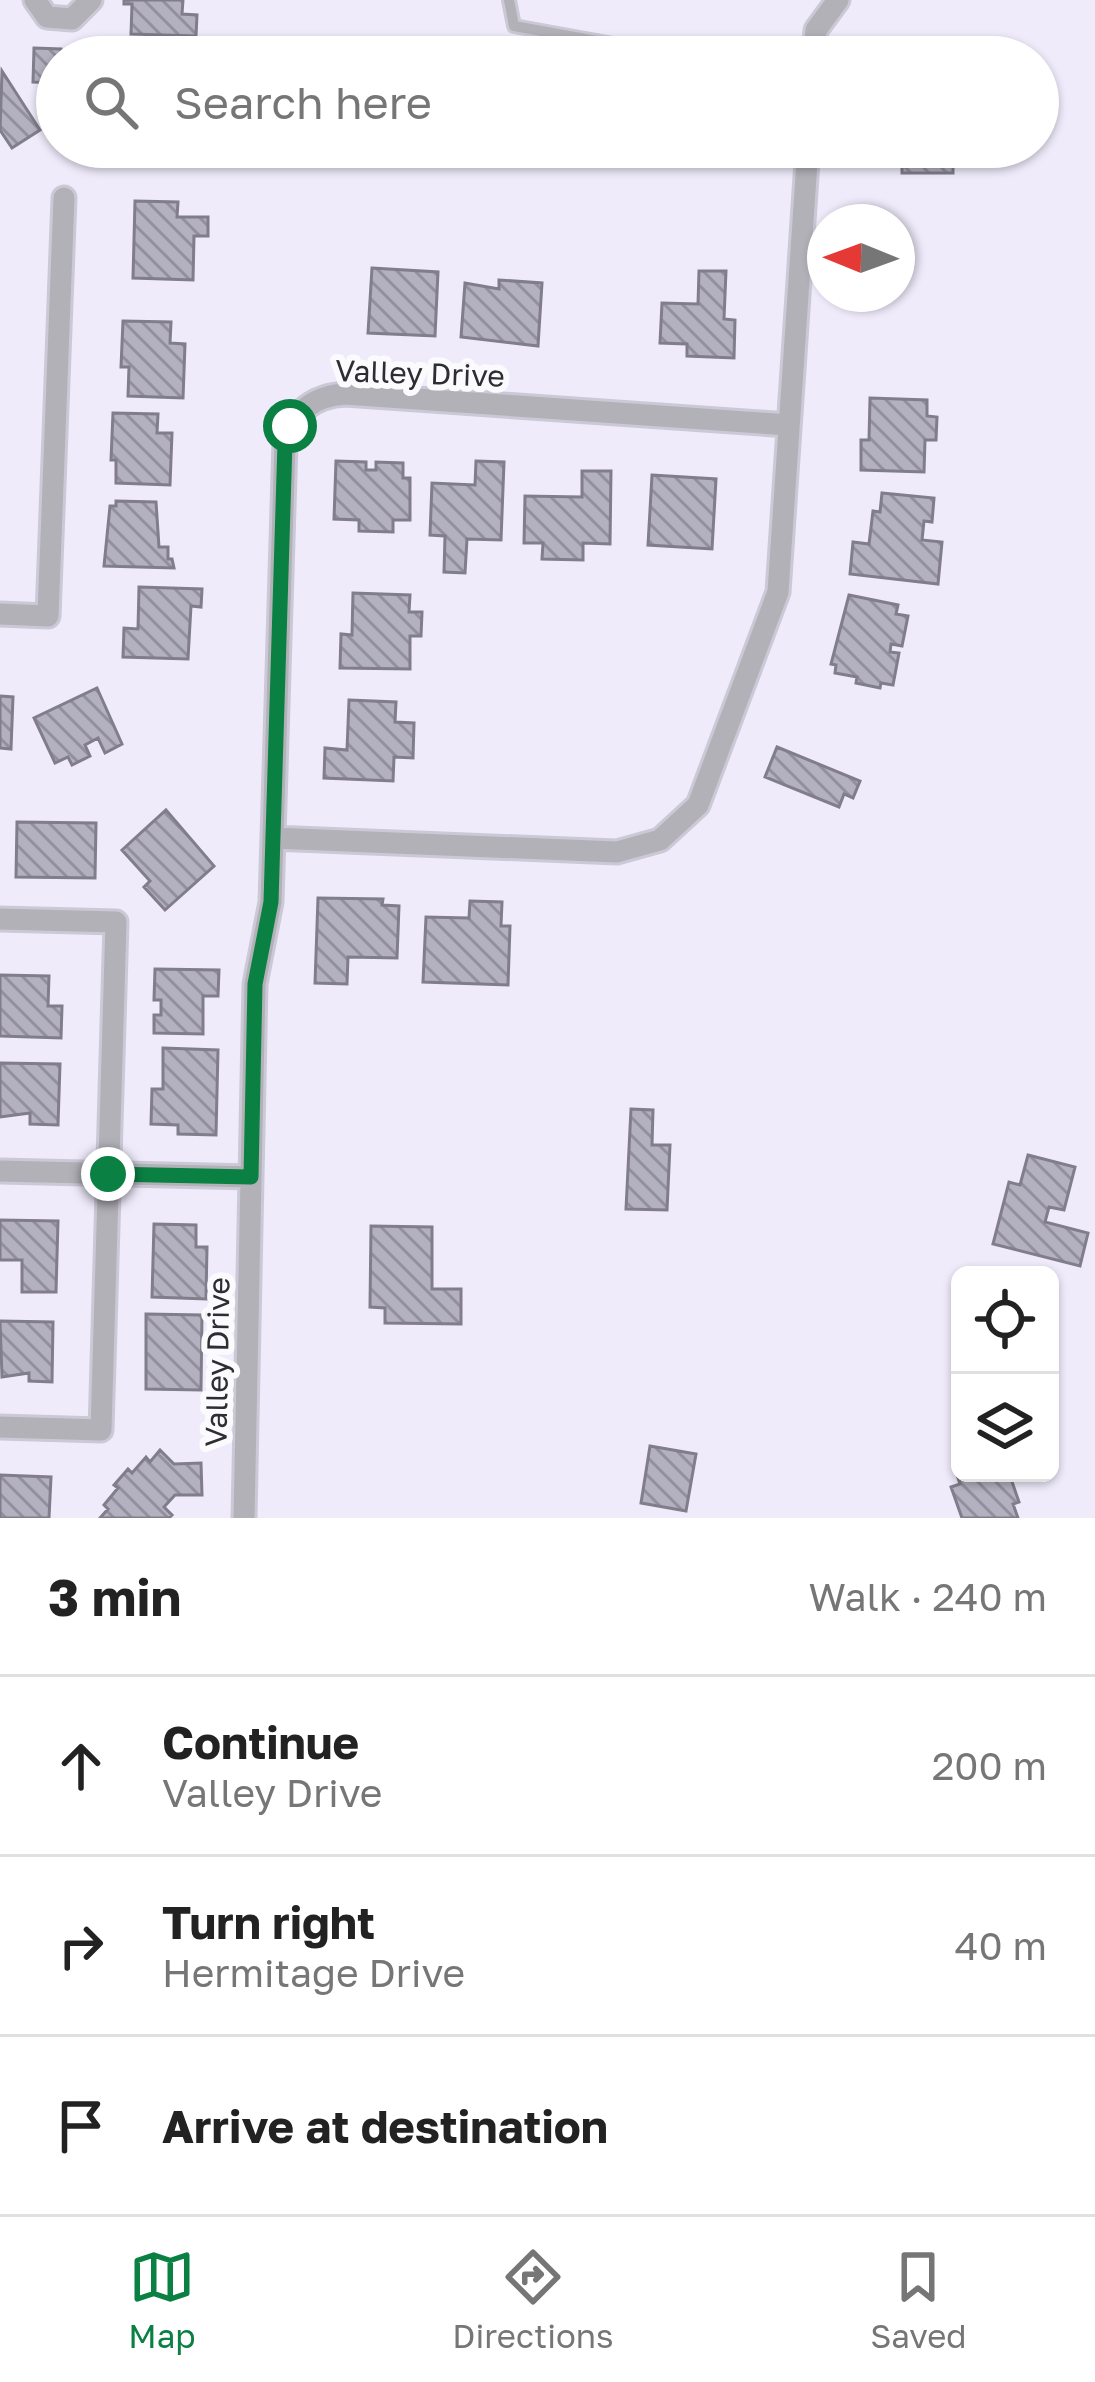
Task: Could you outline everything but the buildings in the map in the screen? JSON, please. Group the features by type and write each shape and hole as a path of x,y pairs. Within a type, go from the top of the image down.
{"street":[{"path":"34,0 46,17 72,19 92,0"},
{"path":"816,36 838,0"},
{"path":"273,838 617,852 660,840 698,805 778,592 807,168"},
{"path":"0,614 48,616 64,198"},
{"name":"Valley Drive","path":"244,1518 255,984 271,902 285,442 290,426 309,403 345,394 789,425"},
{"path":"0,919 116,922 101,1430 0,1426"},
{"path":"0,1171 251,1177"}],"lane":[{"path":"509,0 514,26 569,36"}],"route":[{"path":"108,1174 251,1177 255,984 271,902 285,442 290,426"}]}
